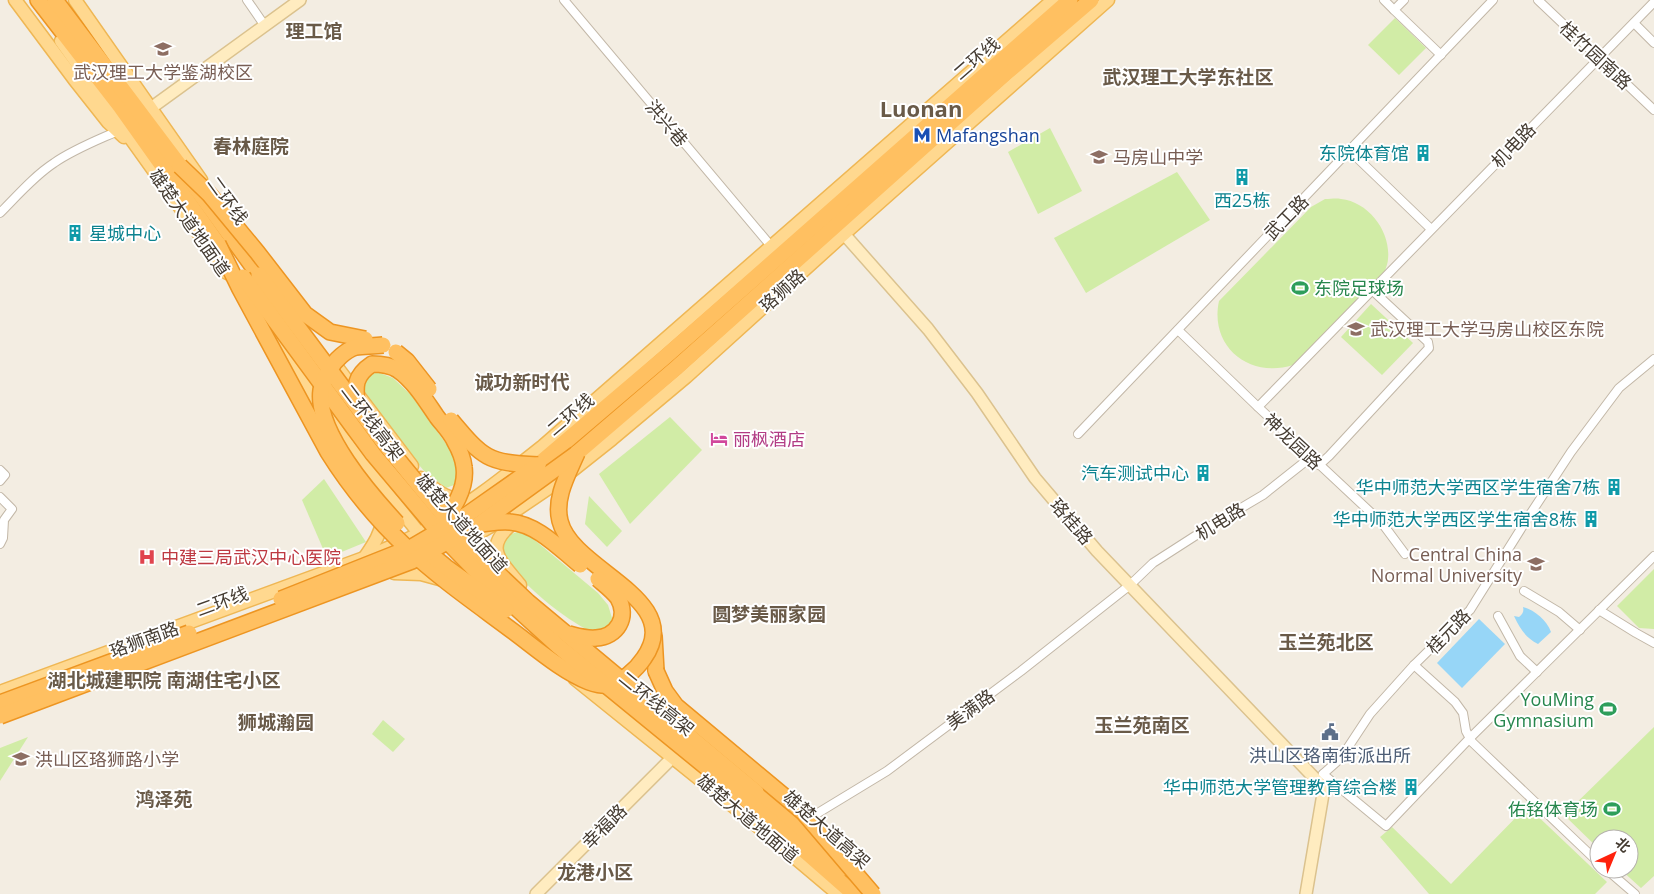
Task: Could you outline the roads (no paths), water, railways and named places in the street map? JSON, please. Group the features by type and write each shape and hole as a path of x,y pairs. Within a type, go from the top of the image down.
{"highway":[{"name":"二环线高架","path":"38,0 120,106 281,331 363,441 443,538 478,573 752,797"},
{"name":"二环线","path":"55,0 385,444 454,528 528,602 562,640"},
{"name":"二环线","path":"0,703 275,602 412,547 424,536 468,514 538,465 665,357 1070,0"},
{"name":"二环线","path":"0,716 412,561 475,531 578,453 675,369 1005,74 1092,0"},
{"path":"180,166 209,194 258,252 305,314 318,325 330,332 365,339 396,352 407,361 447,414 480,452 504,463 538,465"},
{"path":"218,244 240,289 328,452 343,476 374,514 407,549 450,585 566,670 591,683 608,685 633,671 644,658 654,636"},
{"path":"383,345 354,348 340,356 325,378 321,391 322,404 331,433 344,458 372,495 408,535 446,567 562,640 596,638 610,635 618,627 622,618 622,608 617,597 608,587 534,529 509,522 475,531"},
{"path":"354,403 355,385 359,375 372,364 386,364 398,370 413,384 455,441 462,457 464,468 462,489 452,510 441,525 424,536"},
{"path":"578,453 564,483 558,511 560,522 565,534 577,549 632,593 646,609 653,628 656,671 665,690 676,706 803,812 873,894"},
{"name":"雄楚大道高架","path":"752,797 834,858 873,894"},
{"name":"雄楚大道高架","path":"752,797 854,894"}],"main road":[{"path":"15,0 74,79 120,129"},
{"path":"31,0 120,129"},
{"path":"452,514 543,446 1053,0"},
{"name":"珞狮路","path":"438,555 550,487 612,439 686,377 1108,0"},
{"name":"雄楚大道地面道","path":"80,2 255,258 421,478 452,514 475,531 520,585 801,821 882,894"},
{"name":"雄楚大道地面道","path":"120,129 139,150 341,436 438,555 471,590 591,692 673,757 838,894"},
{"path":"421,478 440,492 453,498 477,497"},
{"path":"364,558 375,543 385,514 383,498 378,483"},
{"path":"520,585 497,554 496,544 505,529 536,506 550,487"},
{"name":"珞狮南路","path":"0,692 424,536 452,514"},
{"name":"珞狮南路","path":"0,723 438,555"},
{"path":"394,573 433,576 471,590"}],"street":[{"path":"246,0 267,24"},
{"path":"253,0 267,24"},
{"path":"151,108 300,0"},
{"name":"洪兴巷","path":"564,0 771,246"},
{"path":"1384,0 1441,55"},
{"path":"1394,10 1404,0"},
{"name":"武工路","path":"1078,434 1493,0"},
{"name":"桂竹园南路","path":"1538,0 1654,110"},
{"name":"机电路","path":"1258,407 1654,2"},
{"path":"1634,24 1654,44"},
{"path":"0,213 36,177 52,164 70,153 120,129"},
{"path":"1349,150 1431,229"},
{"name":"珞桂路","path":"844,234 928,329 977,393 1035,478 1098,551 1324,788"},
{"path":"1319,465 1429,348 1428,342 1372,290"},
{"name":"神龙园路","path":"1178,330 1382,524 1405,554"},
{"name":"桂元路","path":"1323,774 1341,758 1370,714 1414,665 1470,610 1529,516 1572,452 1619,388 1654,360"},
{"name":"机电路","path":"1130,584 1153,563 1263,495 1311,458"},
{"path":"0,470 5,475 0,481"},
{"path":"0,498 12,509 4,520 1,541"},
{"path":"1323,774 1386,826 1470,738 1654,556"},
{"name":"美满路","path":"801,821 810,818 887,771 1021,671 1130,584"},
{"path":"1524,591 1559,612 1580,630"},
{"path":"1599,610 1654,643"},
{"path":"1498,616 1520,656 1536,672"},
{"path":"1414,665 1455,702 1463,713 1466,731 1472,742 1589,854"},
{"name":"幸福路","path":"536,894 673,757"},
{"path":"1306,894 1324,788 1323,774"},
{"path":"1618,879 1635,894"}],"water":[{"path":"1523,607 1540,616 1551,632 1538,644 1524,633 1514,616 1520,616 1523,612"},
{"path":"1479,619 1505,644 1462,688 1437,663"}],"place":[{"name":"武汉理工大学鉴湖校区","path":"163,49"},
{"name":"Mafangshan","path":"922,135"},
{"name":"东院体育馆","path":"1423,153"},
{"name":"马房山中学","path":"1099,157"},
{"name":"西25栋","path":"1242,177"},
{"name":"星城中心","path":"75,233"},
{"name":"东院足球场","path":"1300,288"},
{"name":"武汉理工大学马房山校区东院","path":"1356,329"},
{"name":"丽枫酒店","path":"719,439"},
{"name":"汽车测试中心","path":"1203,473"},
{"name":"华中师范大学西区学生宿舍7栋","path":"1614,487"},
{"name":"华中师范大学西区学生宿舍8栋","path":"1591,519"},
{"name":"中建三局武汉中心医院","path":"147,557"},
{"name":"Central China Normal University","path":"1536,564"},
{"name":"YouMing Gymnasium","path":"1608,709"},
{"name":"洪山区珞南街派出所","path":"1330,732"},
{"name":"洪山区珞狮路小学","path":"21,759"},
{"name":"华中师范大学管理教育综合楼","path":"1411,787"},
{"name":"佑铭体育场","path":"1612,809"}],"district":[{"name":"理工馆","path":"314,31"},
{"name":"武汉理工大学东社区","path":"1188,77"},
{"name":"Luonan","path":"921,108"},
{"name":"春林庭院","path":"251,146"},
{"name":"诚功新时代","path":"522,382"},
{"name":"圆梦美丽家园","path":"769,614"},
{"name":"玉兰苑北区","path":"1326,642"},
{"name":"湖北城建职院 南湖住宅小区","path":"164,680"},
{"name":"狮城瀚园","path":"276,722"},
{"name":"玉兰苑南区","path":"1142,725"},
{"name":"鸿泽苑","path":"164,799"},
{"name":"龙港小区","path":"595,872"}]}
